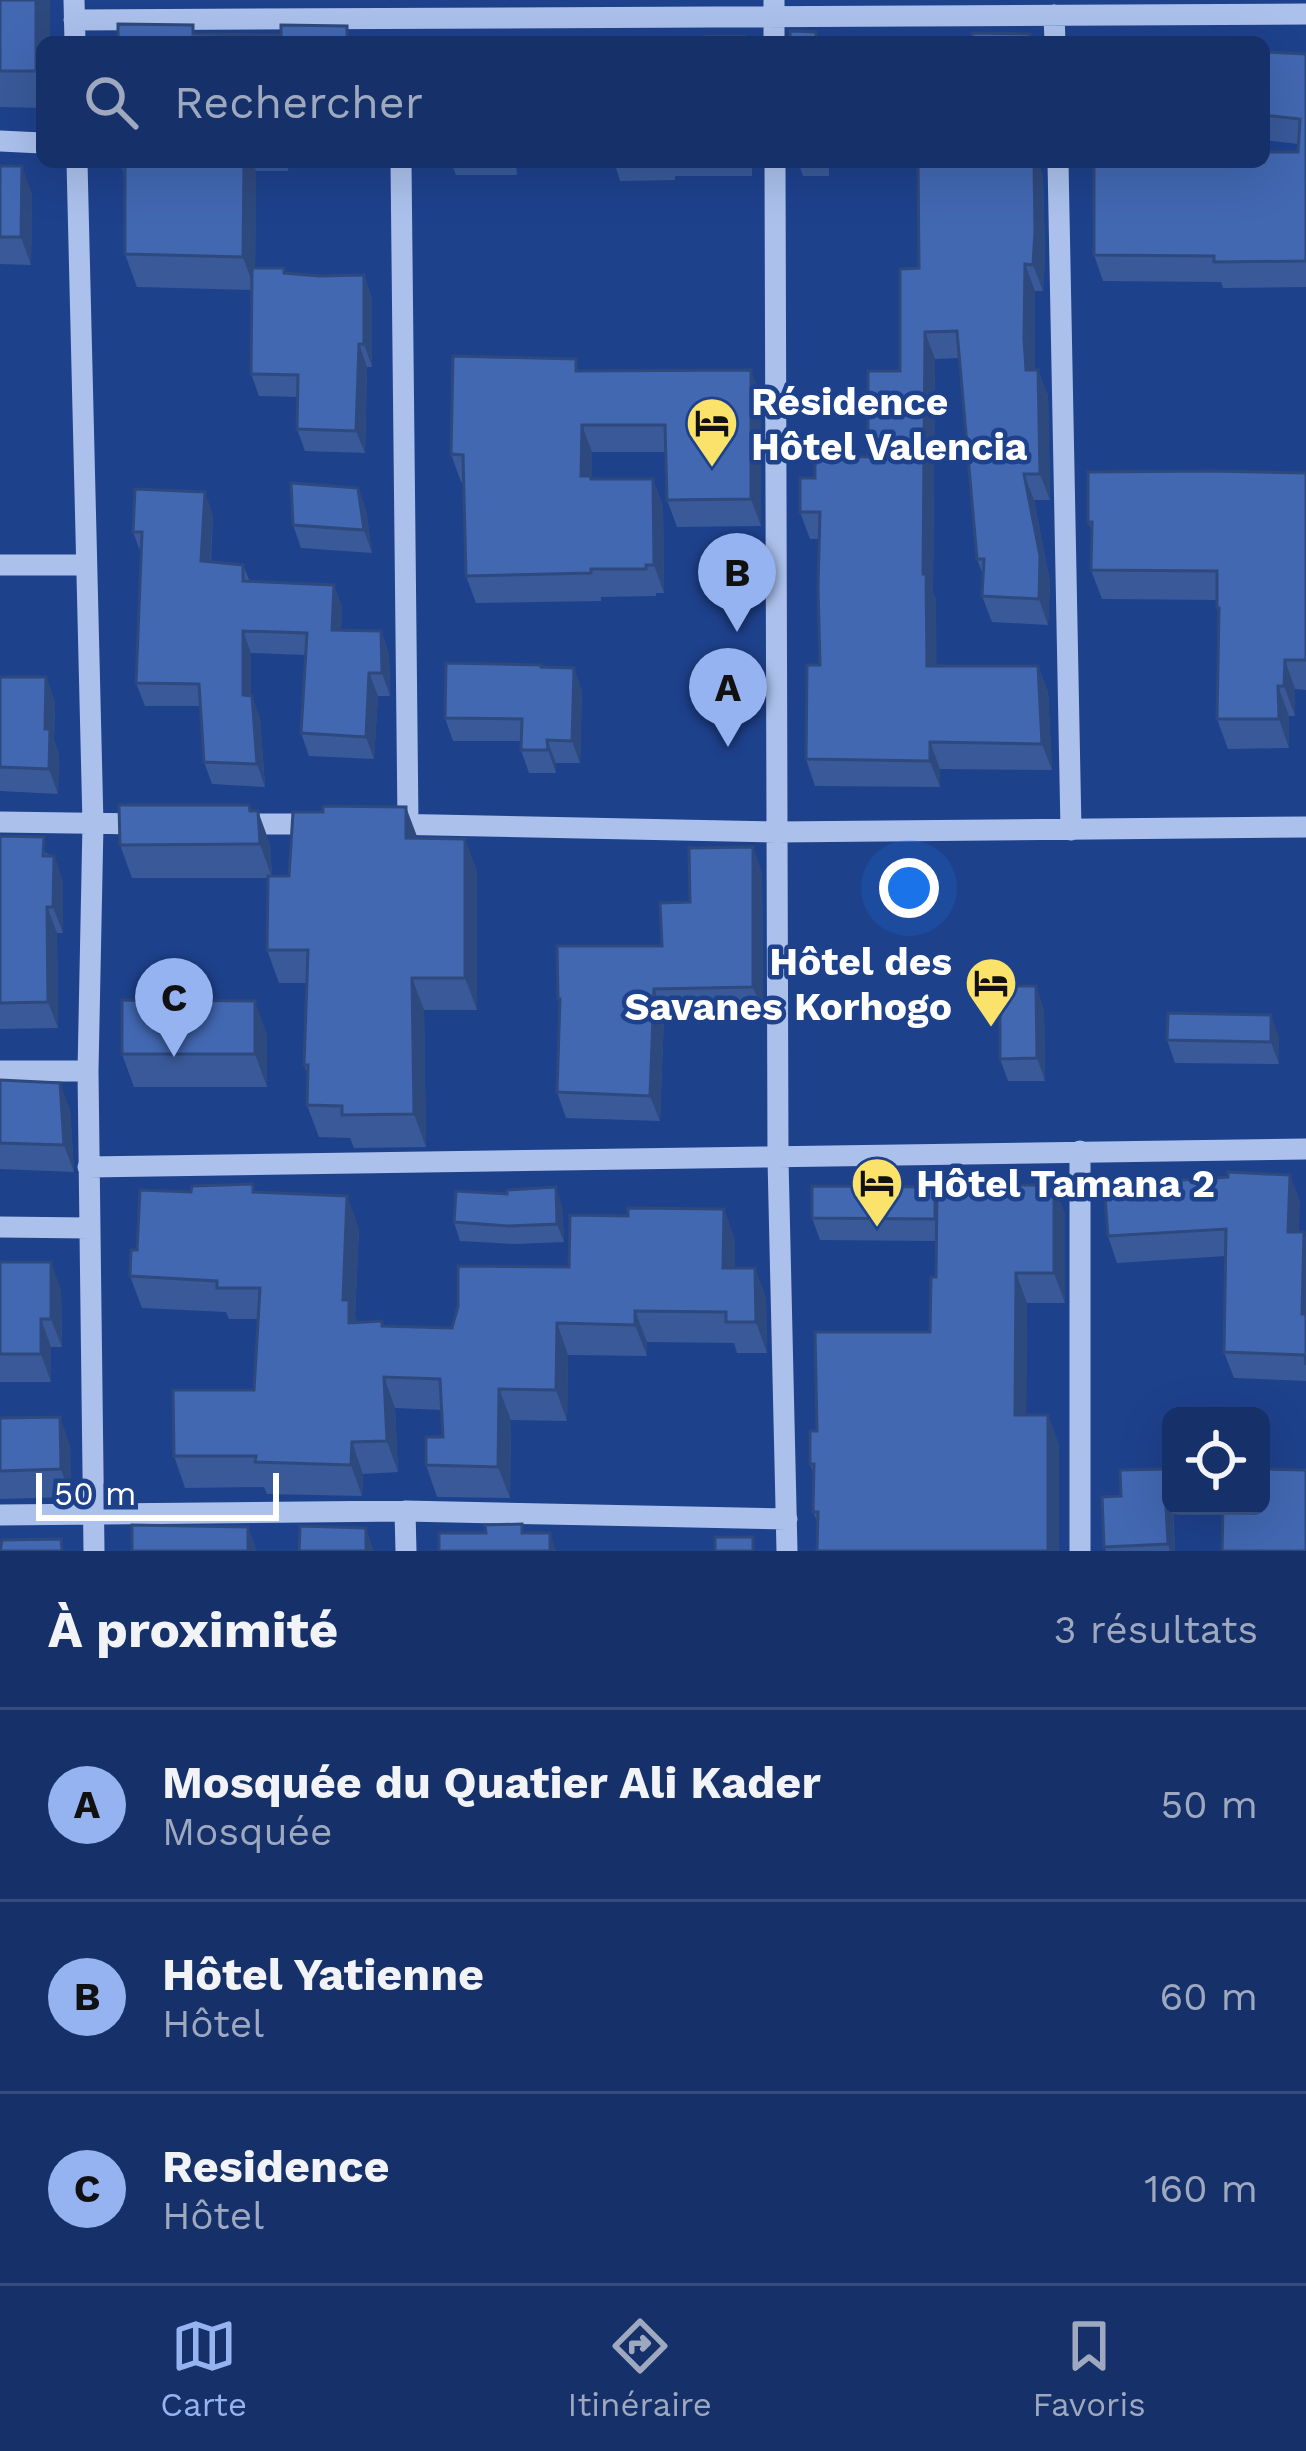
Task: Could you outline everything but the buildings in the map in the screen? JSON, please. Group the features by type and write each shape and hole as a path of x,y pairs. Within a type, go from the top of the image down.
{"street":[{"path":"75,21 774,8 1054,15 1306,14"},
{"path":"1054,15 1055,36"},
{"path":"400,18 400,36"},
{"path":"0,141 36,143"},
{"path":"77,168 93,824 88,1167 94,1551"},
{"path":"401,168 408,824"},
{"path":"775,168 778,1159 787,1551"},
{"path":"1058,168 1071,830"},
{"path":"0,565 85,565"},
{"path":"0,822 160,824"},
{"path":"205,824 777,832 1306,827"},
{"path":"0,1071 88,1071"},
{"path":"88,1167 1306,1149"},
{"path":"1080,1151 1080,1551"},
{"path":"0,1227 89,1228"},
{"path":"0,1515 405,1511 787,1520"},
{"path":"405,1511 406,1551"}],"place":[{"name":"Résidence Hôtel Valencia","path":"712,469"},
{"name":"Hôtel Yatienne","path":"737,632"},
{"name":"Mosquée du Quatier Ali Kader","path":"728,747"},
{"name":"Hôtel des Savanes Korhogo","path":"991,1029"},
{"name":"Residence","path":"174,1057"},
{"name":"Hôtel Tamana 2","path":"877,1229"}]}
